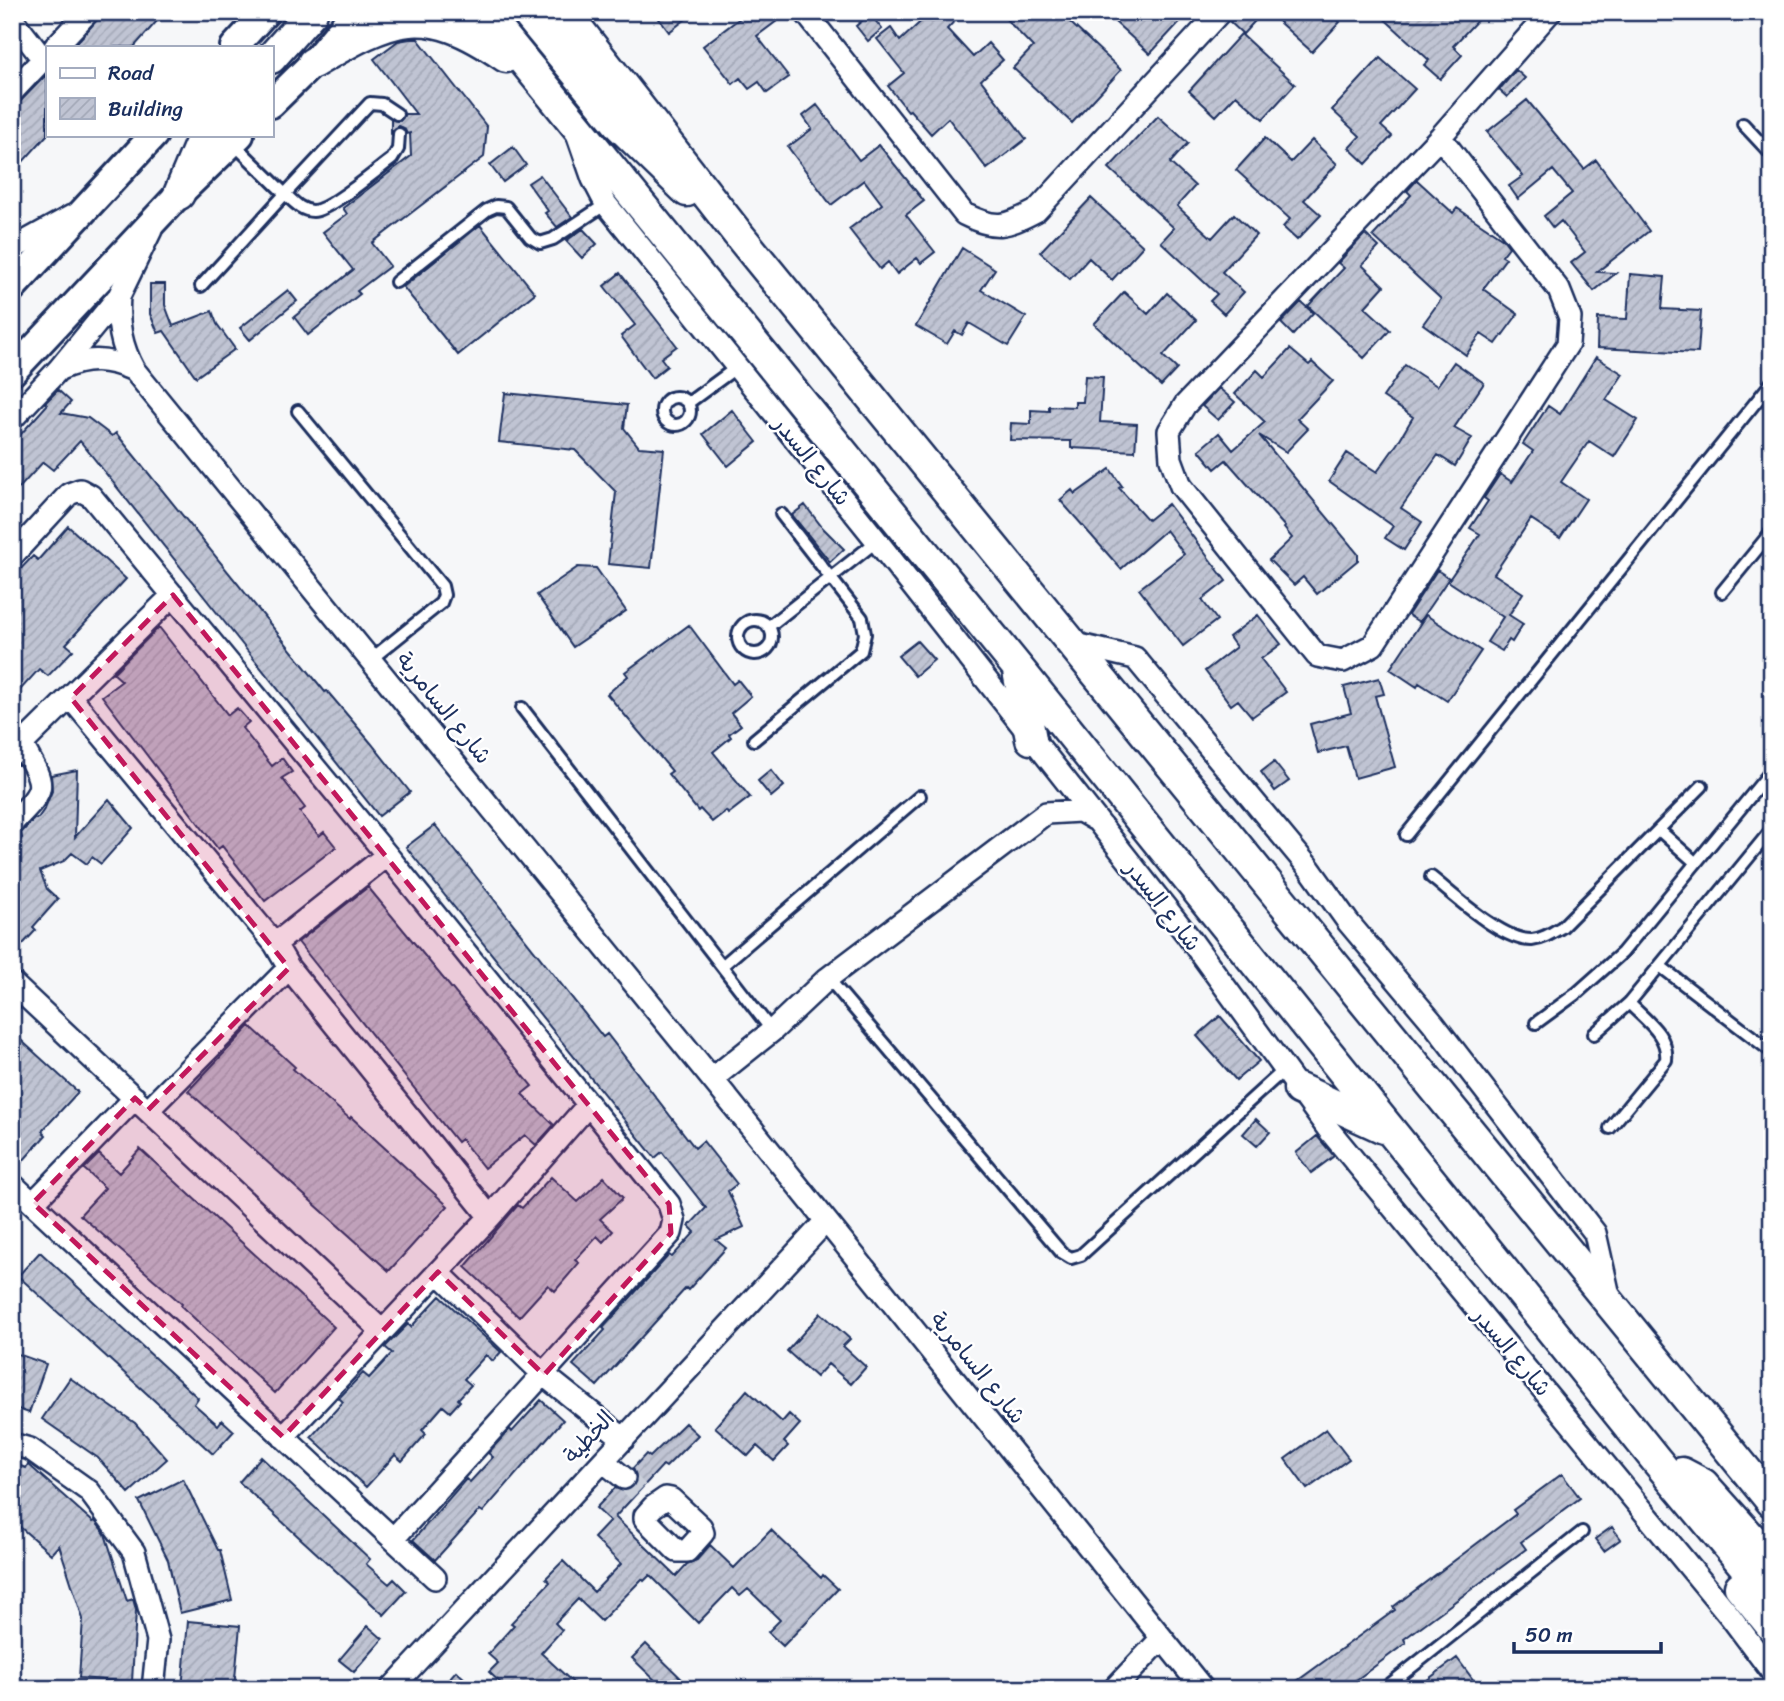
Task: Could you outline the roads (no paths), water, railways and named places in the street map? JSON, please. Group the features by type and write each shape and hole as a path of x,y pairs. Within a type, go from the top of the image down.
{"main road":[{"path":"273,56 312,12"},
{"name":"شارع السدر","path":"484,12 1018,668 1656,1460 1772,1599"},
{"path":"526,12 620,126 661,167 738,234"},
{"path":"567,14 738,234 1772,1502"},
{"path":"313,63 383,24 409,18 435,19 460,26 474,34 545,88"},
{"path":"179,194 190,166 226,137"},
{"path":"1018,668 1040,750"},
{"path":"1292,1079 1393,1133"},
{"path":"1656,1460 1703,1484 1772,1561"},
{"path":"1656,1460 1670,1500 1772,1627"}],"street":[{"path":"235,46 266,12"},
{"path":"273,102 313,63 355,12"},
{"path":"805,12 964,214 985,225 1011,224 1036,211 1220,12"},
{"path":"1440,137 1559,290 1570,318 1568,344 1373,645 1343,661 1317,656 1181,486 1171,459 1169,432 1185,405 1440,137 1550,12"},
{"path":"54,46 76,17"},
{"path":"12,19 46,52"},
{"path":"12,92 46,56"},
{"name":"شارع السدر","path":"575,127 593,179 606,204 877,541 1188,936 1329,1130 1730,1616 1772,1672"},
{"path":"12,288 153,136"},
{"path":"12,372 179,194"},
{"path":"12,249 83,210"},
{"path":"12,419 59,369 119,296 155,221"},
{"name":"شارع السامرية","path":"119,296 120,336 134,370 712,1079 1203,1689"},
{"path":"59,369 77,362 97,359 116,362 134,370"},
{"path":"12,556 69,494 80,490 91,496 387,855 669,1204 674,1220 671,1233 393,1539"},
{"path":"12,823 39,796 40,786 39,775 17,750 173,594"},
{"path":"1071,643 1135,658 1310,869 1348,922 1433,1023 1595,1233 1611,1305"},
{"path":"71,698 275,944 289,968 490,1217"},
{"path":"712,1079 772,1031 828,978 1046,813 1052,799 1054,783 1040,750"},
{"path":"1046,813 1080,811 1094,819"},
{"path":"275,944 387,855"},
{"path":"33,1203 289,968"},
{"path":"12,983 382,1331"},
{"path":"283,1437 490,1217 589,1104"},
{"path":"12,1184 435,1578"},
{"name":"الخطية","path":"391,1689 826,1221"},
{"path":"438,1272 544,1375 624,1439"},
{"path":"12,1444 30,1449 89,1491 134,1552 158,1640 153,1689"},
{"path":"603,1461 638,1492"},
{"path":"1114,1689 1162,1638"}],"lane":[{"path":"201,286 369,103 382,104 397,114"},
{"path":"1743,124 1772,155"},
{"path":"226,137 303,209 315,211 330,205 392,159 398,149 399,134"},
{"path":"396,282 487,210 496,206 506,206 530,237 540,243 553,239 606,204"},
{"path":"688,403 737,367"},
{"path":"1406,835 1772,382"},
{"path":"298,411 442,586 444,595 441,603 370,660"},
{"path":"754,740 861,651 866,634 862,618 833,577 781,514"},
{"path":"1722,592 1772,531"},
{"path":"768,627 877,541"},
{"path":"522,708 772,1031"},
{"path":"1535,1023 1577,993 1622,953 1772,770"},
{"path":"1431,877 1502,932 1516,938 1532,940 1548,936 1562,927 1702,786"},
{"path":"722,966 920,796"},
{"path":"1659,830 1696,863"},
{"path":"1594,1034 1629,1003 1772,830"},
{"path":"1660,966 1772,1052"},
{"path":"828,978 1061,1252 1071,1258 1081,1255 1292,1079"},
{"path":"1610,1128 1666,1060 1664,1038 1629,1003"},
{"path":"1384,1689 1581,1532"}],"tunnel":[{"path":"624,1478 638,1492"}]}
